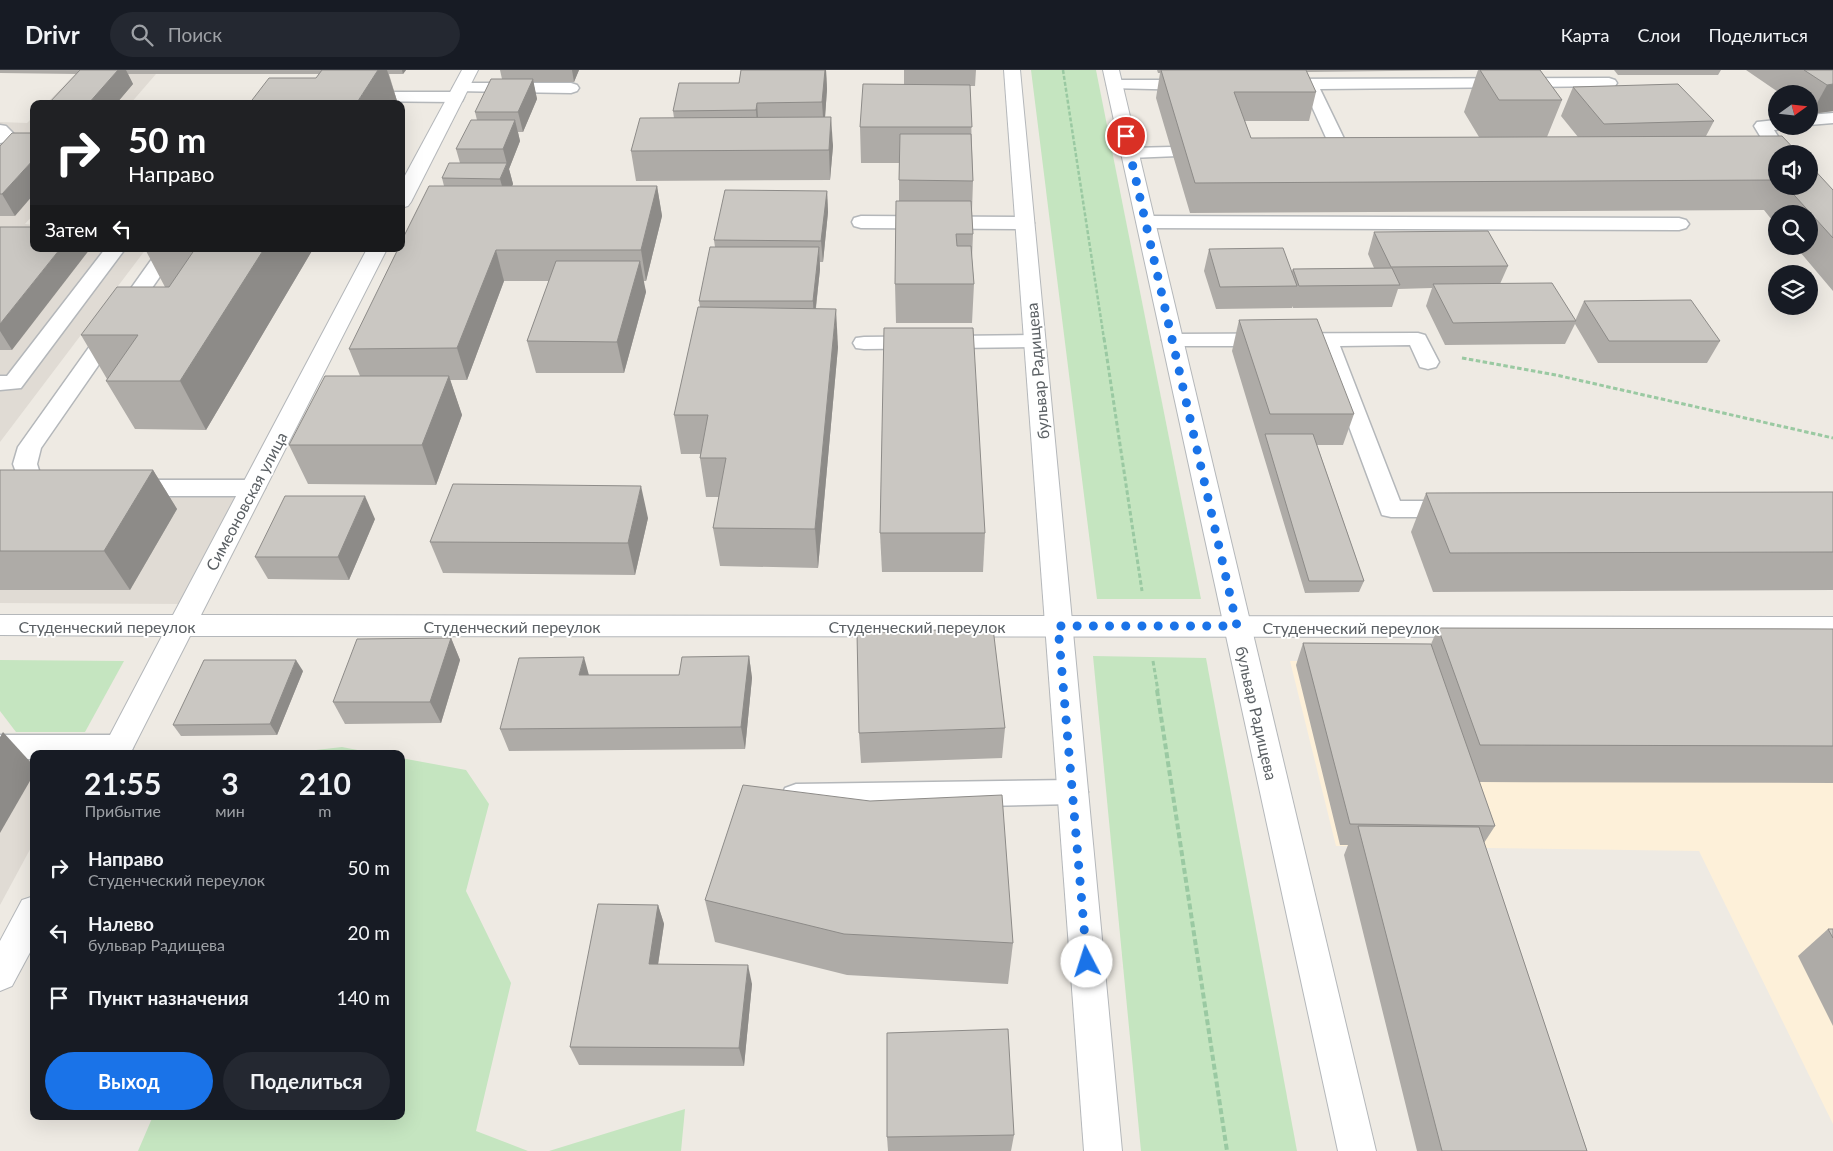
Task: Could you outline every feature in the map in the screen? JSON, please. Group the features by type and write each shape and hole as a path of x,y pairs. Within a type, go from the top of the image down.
{"street":[{"path":"405,194 470,70"},
{"name":"бульвар Радищева","path":"1012,70 1103,1151"},
{"name":"бульвар Радищева","path":"1113,78 1357,1151"},
{"name":"Симеоновская улица","path":"117,750 375,252"},
{"name":"Студенческий переулок","path":"0,626 1833,627"},
{"path":"4,961 30,918"}],"lane":[{"path":"1113,78 1210,85"},
{"path":"1260,84 1609,83"},
{"path":"1310,84 1340,151"},
{"path":"340,97 571,88"},
{"path":"1818,119 1833,118"},
{"path":"1768,125 1763,126 1770,145"},
{"path":"0,130 4,133 0,138"},
{"path":"1322,151 1360,151"},
{"path":"1130,153 1172,152"},
{"path":"861,222 1024,223"},
{"path":"1146,222 1679,224"},
{"path":"0,383 14,383 113,252"},
{"path":"70,488 32,488 25,464 30,447 167,252"},
{"path":"1173,340 1418,339 1426,356"},
{"path":"1327,340 1391,509 1479,509"},
{"path":"864,343 1034,341"},
{"path":"108,488 253,488"},
{"path":"0,747 117,750"},
{"path":"768,797 1073,792"}],"path":[{"path":"1426,356 1556,375 1833,438"}],"shaded area":[{"path":"76,73 156,74 133,100 50,100"},
{"path":"30,120 30,218 25,224 30,225 30,252 144,252 0,442 0,122 27,123"},
{"path":"0,478 251,478 184,604 0,603"},
{"path":"1290,661 1833,663 1833,1124 1699,851 1336,846"},
{"path":"0,754 30,754 30,849 0,905"}],"green space":[{"path":"1031,70 1096,70 1201,599 1097,599"},
{"path":"1093,656 1206,658 1297,1151 1141,1151"},
{"path":"0,660 124,661 85,732 16,732 0,711"},
{"path":"342,747 357,750 316,750"},
{"path":"405,759 466,770 489,804 466,891 511,983 476,1131 528,1151 138,1151 151,1120 405,1120"},
{"path":"685,1109 681,1151 549,1151"}],"building":[{"path":"80,70 118,70 92,100 52,100"},
{"path":"322,70 378,70 359,100 252,100 269,78 316,78"},
{"path":"741,70 825,70 822,102 757,103 756,110 673,111 679,83 739,83"},
{"path":"1161,70 1306,70 1316,92 1234,92 1251,138 1782,136 1790,145 1768,145 1768,180 1195,183"},
{"path":"1480,70 1540,70 1562,100 1499,100"},
{"path":"1804,70 1833,70 1833,84 1827,85"},
{"path":"491,79 533,79 518,112 475,112"},
{"path":"863,84 970,85 972,127 860,127"},
{"path":"1678,84 1714,121 1604,124 1573,87"},
{"path":"831,117 829,150 631,151 640,118"},
{"path":"471,120 515,120 503,149 456,149"},
{"path":"12,133 30,133 30,163 2,194 0,194 0,146"},
{"path":"900,134 971,134 973,181 899,180"},
{"path":"449,163 507,163 500,179 442,178"},
{"path":"1818,174 1833,190 1833,238 1818,221 1818,205 1803,205 1794,195 1818,195"},
{"path":"429,186 657,186 641,250 496,250 457,348 349,349 397,252 405,252 405,234"},
{"path":"725,190 827,191 821,241 714,240"},
{"path":"896,201 971,201 973,234 956,234 957,246 971,246 974,284 895,284"},
{"path":"0,227 30,227 30,252 58,252 0,324"},
{"path":"1488,231 1508,266 1391,267 1374,232"},
{"path":"710,247 819,247 813,301 699,301"},
{"path":"1283,248 1297,286 1220,287 1209,249"},
{"path":"193,252 262,252 180,381 106,381 138,335 81,335 117,287 169,287"},
{"path":"556,261 640,261 617,342 527,341"},
{"path":"1392,268 1400,285 1299,286 1293,269"},
{"path":"1552,283 1576,321 1453,323 1433,284"},
{"path":"1691,300 1720,341 1609,341 1584,301"},
{"path":"698,307 836,309 815,529 713,528 726,458 700,458 708,415 674,415"},
{"path":"1317,319 1354,414 1270,414 1239,320"},
{"path":"884,328 973,328 985,533 880,533"},
{"path":"325,376 449,376 422,445 289,445"},
{"path":"1265,434 1313,434 1364,581 1309,581"},
{"path":"0,470 153,470 104,551 0,551"},
{"path":"453,484 641,486 628,543 430,542"},
{"path":"1833,492 1833,552 1450,553 1426,493"},
{"path":"285,496 365,496 338,557 255,557"},
{"path":"993,628 1005,728 859,733 857,633"},
{"path":"1438,628 1833,629 1833,746 1480,745"},
{"path":"451,638 430,702 333,702 357,639"},
{"path":"1303,643 1431,644 1495,826 1350,824"},
{"path":"749,656 741,727 500,729 519,658 584,657 579,675 679,675 682,657"},
{"path":"204,660 296,660 270,724 173,725"},
{"path":"743,785 870,801 1002,795 1013,943 844,934 705,900"},
{"path":"1358,826 1479,827 1587,1151 1442,1151"},
{"path":"598,904 658,905 649,964 748,965 739,1048 570,1047"},
{"path":"1828,929 1833,929 1833,938"},
{"path":"1008,1029 1014,1135 887,1137 887,1033"}],"route":[{"path":"1087,962 1058,626 1237,626 1126,136"}]}
